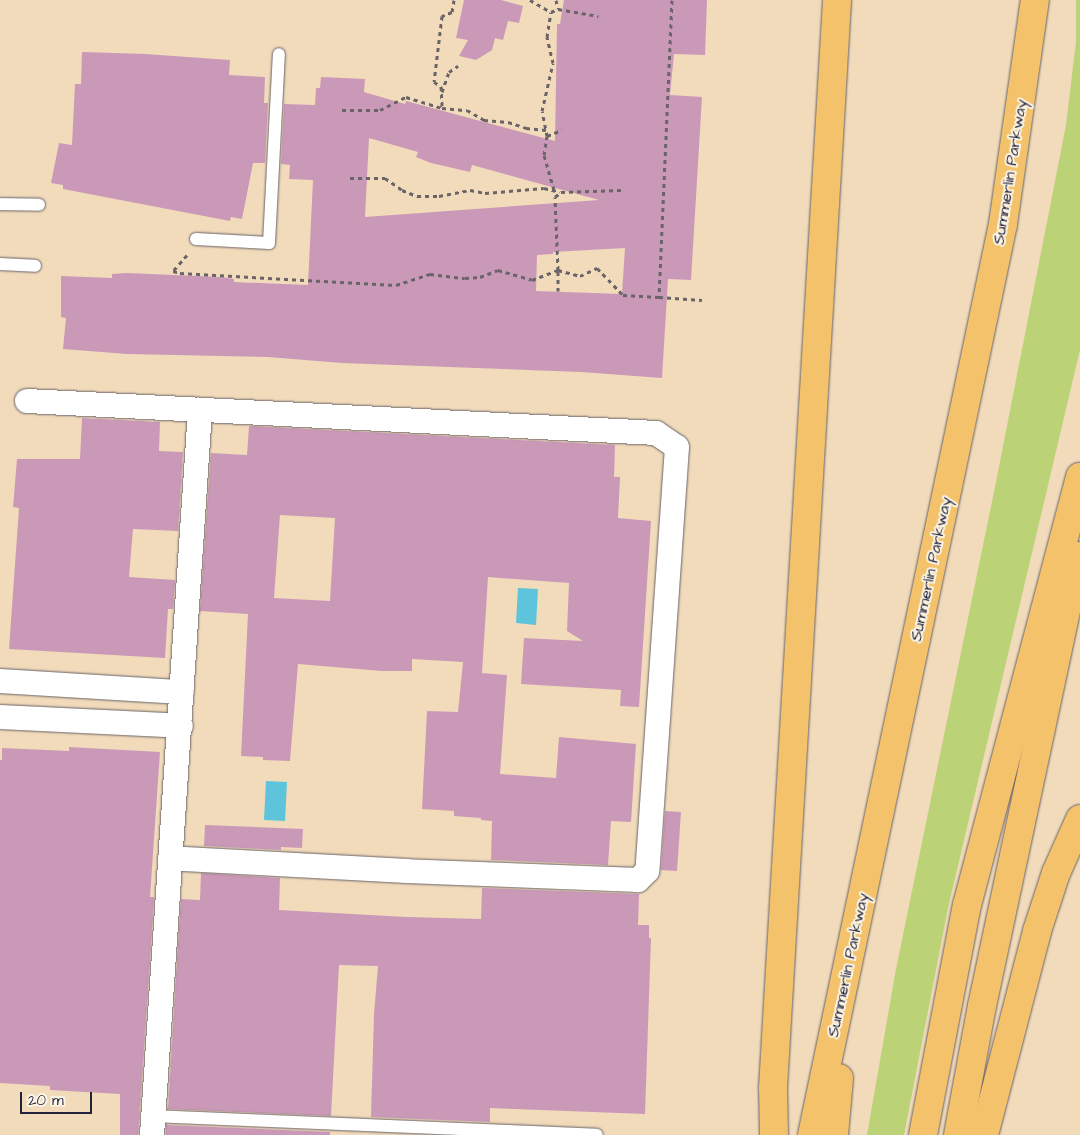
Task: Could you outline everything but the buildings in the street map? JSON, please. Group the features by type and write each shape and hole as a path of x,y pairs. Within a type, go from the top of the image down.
{"highway":[{"path":"774,1135 773,1088 838,0"},
{"name":"Summerlin Parkway","path":"812,1135 974,371 1003,224 1035,0"},
{"path":"923,1135 967,905 1080,478"},
{"path":"958,1135 982,1006 1080,545"},
{"path":"984,1135 1030,952 1056,873 1080,819"},
{"path":"834,1135 848,962"}],"street":[{"path":"27,401 656,433 677,447 647,871 638,880 407,871 170,858"},
{"path":"152,1125 181,726 200,410"},
{"path":"0,681 182,692"},
{"path":"0,717 181,726"}],"lane":[{"path":"196,239 269,243 279,54"},
{"path":"0,204 39,205"},
{"path":"0,264 35,266"},
{"path":"152,1125 597,1135"}],"path":[{"path":"442,108 440,86 434,82 442,16 452,12 454,0"},
{"path":"530,0 551,12"},
{"path":"556,0 558,8"},
{"path":"659,297 672,0"},
{"path":"551,12 558,8 598,16"},
{"path":"551,12 547,37 553,63 542,111 547,136 544,155 554,190"},
{"path":"441,95 449,72 458,66"},
{"path":"342,110 380,110 406,97 442,108 467,110 484,120 508,122 526,128 546,130"},
{"path":"547,136 562,130"},
{"path":"350,178 385,178 402,190 422,196 470,190 485,193 544,188 561,192 621,190"},
{"path":"558,291 555,197 561,192"},
{"path":"196,239 187,255 173,271 189,274 396,285 430,274 464,278 480,277 498,270 532,280 558,270 580,276 597,268 623,295 702,300"}],"green space":[{"path":"1076,0 1080,0 1080,350 948,908 904,1135 867,1135 896,969 996,482 1066,125 1076,42"}],"water":[{"path":"518,588 538,589 536,625 516,623"},
{"path":"266,781 287,782 285,821 264,820"}]}
